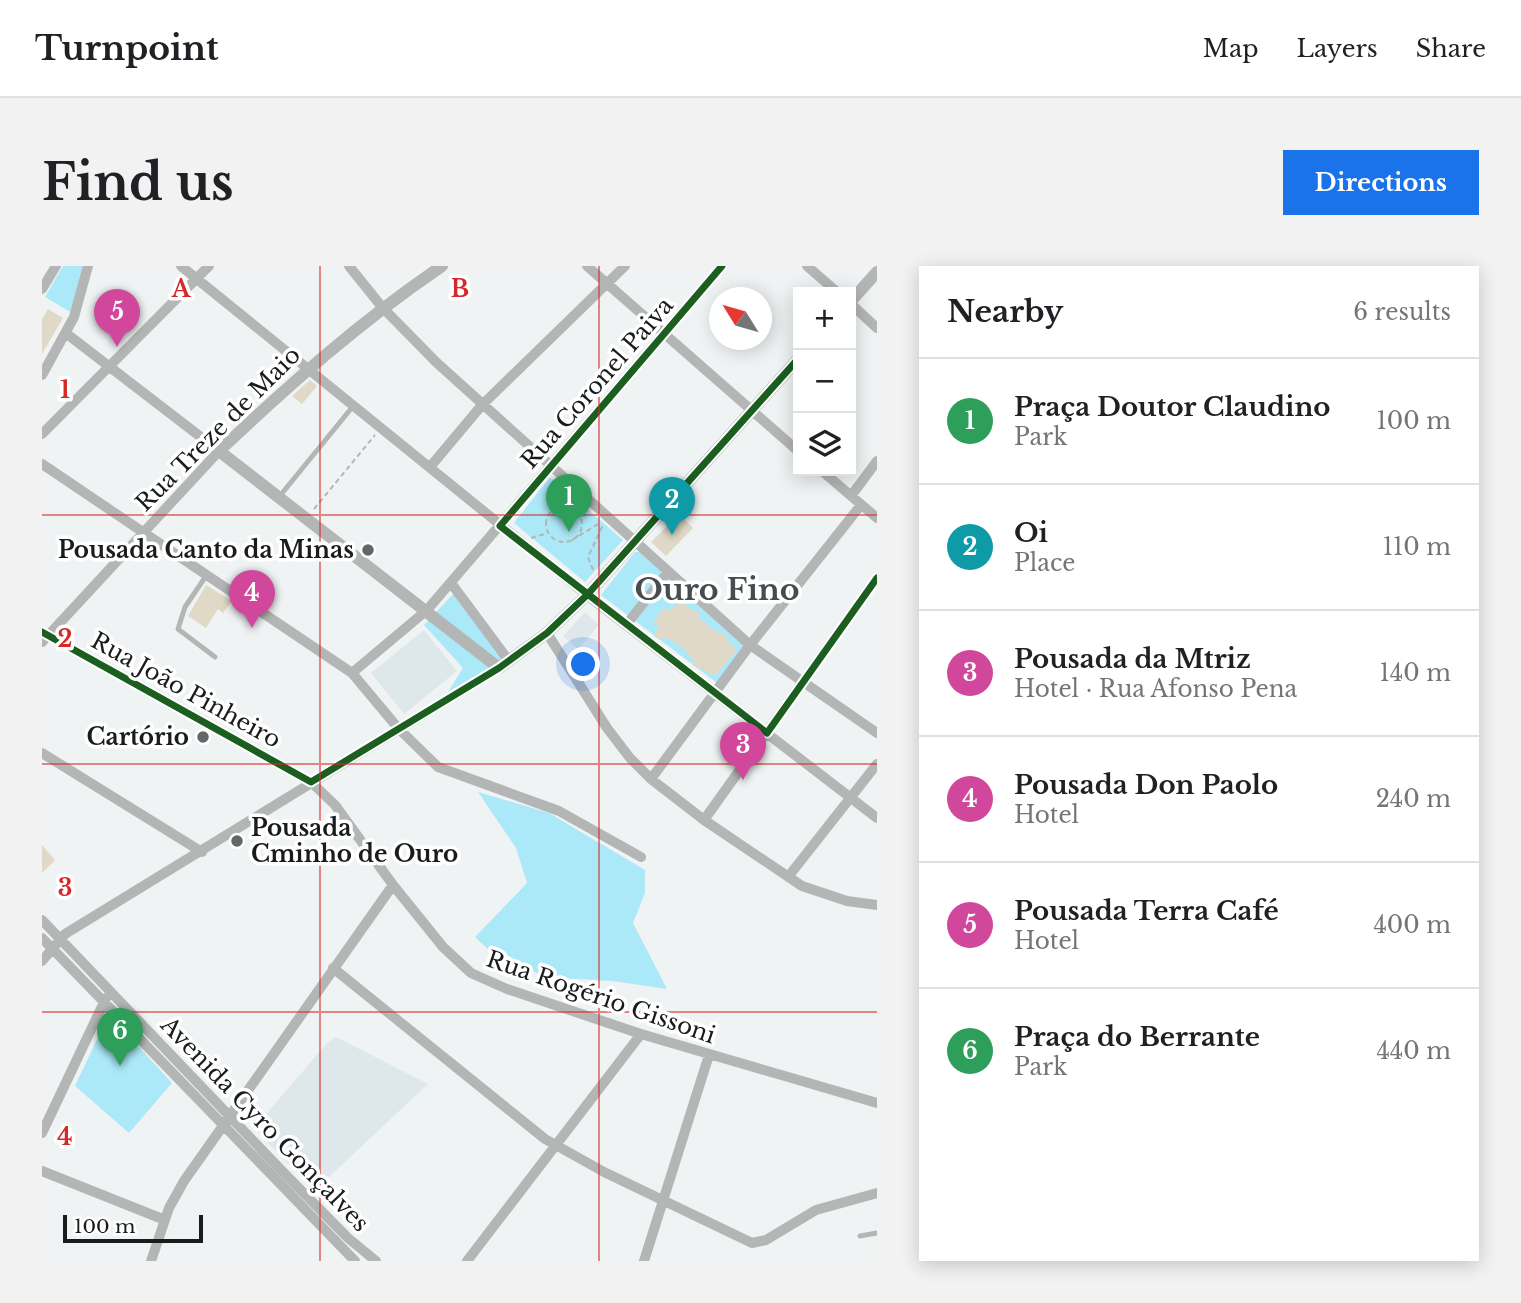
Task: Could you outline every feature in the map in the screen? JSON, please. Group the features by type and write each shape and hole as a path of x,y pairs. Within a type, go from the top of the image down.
{"street":[{"path":"43,285 57,266"},
{"path":"42,375 67,334 88,266"},
{"path":"181,266 500,526 877,818"},
{"path":"42,435 209,266"},
{"path":"349,266 382,307 482,405 750,645 877,733"},
{"name":"Rua Treze de Maio","path":"44,636 219,451 307,368 382,307 442,266"},
{"path":"587,266 793,447"},
{"path":"430,467 482,405 625,266"},
{"name":"Rua Coronel Paiva","path":"352,673 427,610 722,266"},
{"path":"807,266 831,287"},
{"path":"856,296 877,272"},
{"path":"856,307 877,328"},
{"path":"67,334 427,610 504,664"},
{"path":"42,961 59,938 504,664 547,633 587,595 793,365"},
{"path":"851,496 877,461"},
{"path":"42,464 352,673 398,727 438,767 559,811 642,857"},
{"path":"828,476 877,518"},
{"path":"651,779 750,645 861,505"},
{"path":"626,625 668,572"},
{"path":"704,820 877,578"},
{"path":"451,583 504,664"},
{"path":"547,633 614,737 651,779 704,820 788,877 830,896 877,905"},
{"name":"Rua João Pinheiro","path":"44,636 311,782"},
{"path":"42,753 202,852"},
{"path":"788,877 877,764"},
{"name":"Rua Rogério Gissoni","path":"311,782 341,813 393,885 443,947 471,973 507,989 641,1034 877,1103"},
{"path":"151,1261 175,1196 225,1120 393,885"},
{"name":"Avenida Cyro Gonçalves","path":"42,920 110,989 225,1120"},
{"name":"Avenida Cyro Gonçalves","path":"42,938 290,1186 355,1261"},
{"path":"333,968 557,1147 752,1243 762,1242 816,1210 877,1193"},
{"path":"43,1127 110,989"},
{"path":"467,1261 641,1034"},
{"path":"644,1261 709,1055"},
{"path":"42,1171 165,1220"},
{"name":"Avenida Cyro Gonçalves","path":"290,1186 376,1261"}],"lane":[{"path":"279,497 354,405"},
{"path":"206,576 185,607 178,629 215,657"},
{"path":"860,1236 877,1233"}],"path":[{"path":"306,518 382,428"},
{"path":"571,540 579,532 581,521 570,508 558,507 549,514 546,526 548,533 561,542 571,540 579,538 606,518 588,557 593,570 603,576"},
{"path":"519,540 548,533"}],"shaded area":[{"path":"63,266 83,266 72,313 45,297"},
{"path":"550,477 623,540 585,582 514,523"},
{"path":"635,552 640,552 746,644 717,683 601,595"},
{"path":"454,593 503,660 448,692 463,668 424,625"},
{"path":"585,612 599,625 578,649 563,636"},
{"path":"424,630 457,671 404,714 371,673"},
{"path":"478,792 549,813 645,870 645,893 633,923 667,989 612,981 543,977 506,954 493,954 475,937 527,883 516,848"},
{"path":"109,1014 172,1083 129,1133 75,1086"},
{"path":"336,1037 428,1084 314,1191 254,1128 328,1042"}],"building":[{"path":"48,309 63,318 42,354 42,319"},
{"path":"310,380 317,386 302,404 292,396"},
{"path":"679,514 693,528 666,556 651,542"},
{"path":"206,585 232,601 223,613 218,609 206,628 188,616"},
{"path":"682,601 694,612 700,610 698,617 716,632 725,633 728,641 737,650 715,676 692,665 695,661 675,642 663,637 660,640 654,636 659,627 654,622 662,610 671,609"},
{"path":"42,845 55,860 42,873"}],"cycle path":[{"path":"722,266 500,526 767,733 877,578"},
{"path":"42,632 311,782 499,668 547,633 587,595 793,365"}],"place":[{"name":"Pousada Terra Café","path":"117,347"},
{"name":"Praça Doutor Claudino","path":"569,532"},
{"name":"Oi","path":"672,535"},
{"name":"Pousada Canto da Minas","path":"368,550"},
{"name":"Pousada Don Paolo","path":"252,628"},
{"name":"Cartório","path":"203,737"},
{"name":"Pousada da Mtriz","path":"743,780"},
{"name":"Pousada Cminho de Ouro","path":"237,841"},
{"name":"Praça do Berrante","path":"120,1066"}],"district":[{"name":"Ouro Fino","path":"717,590"}]}
